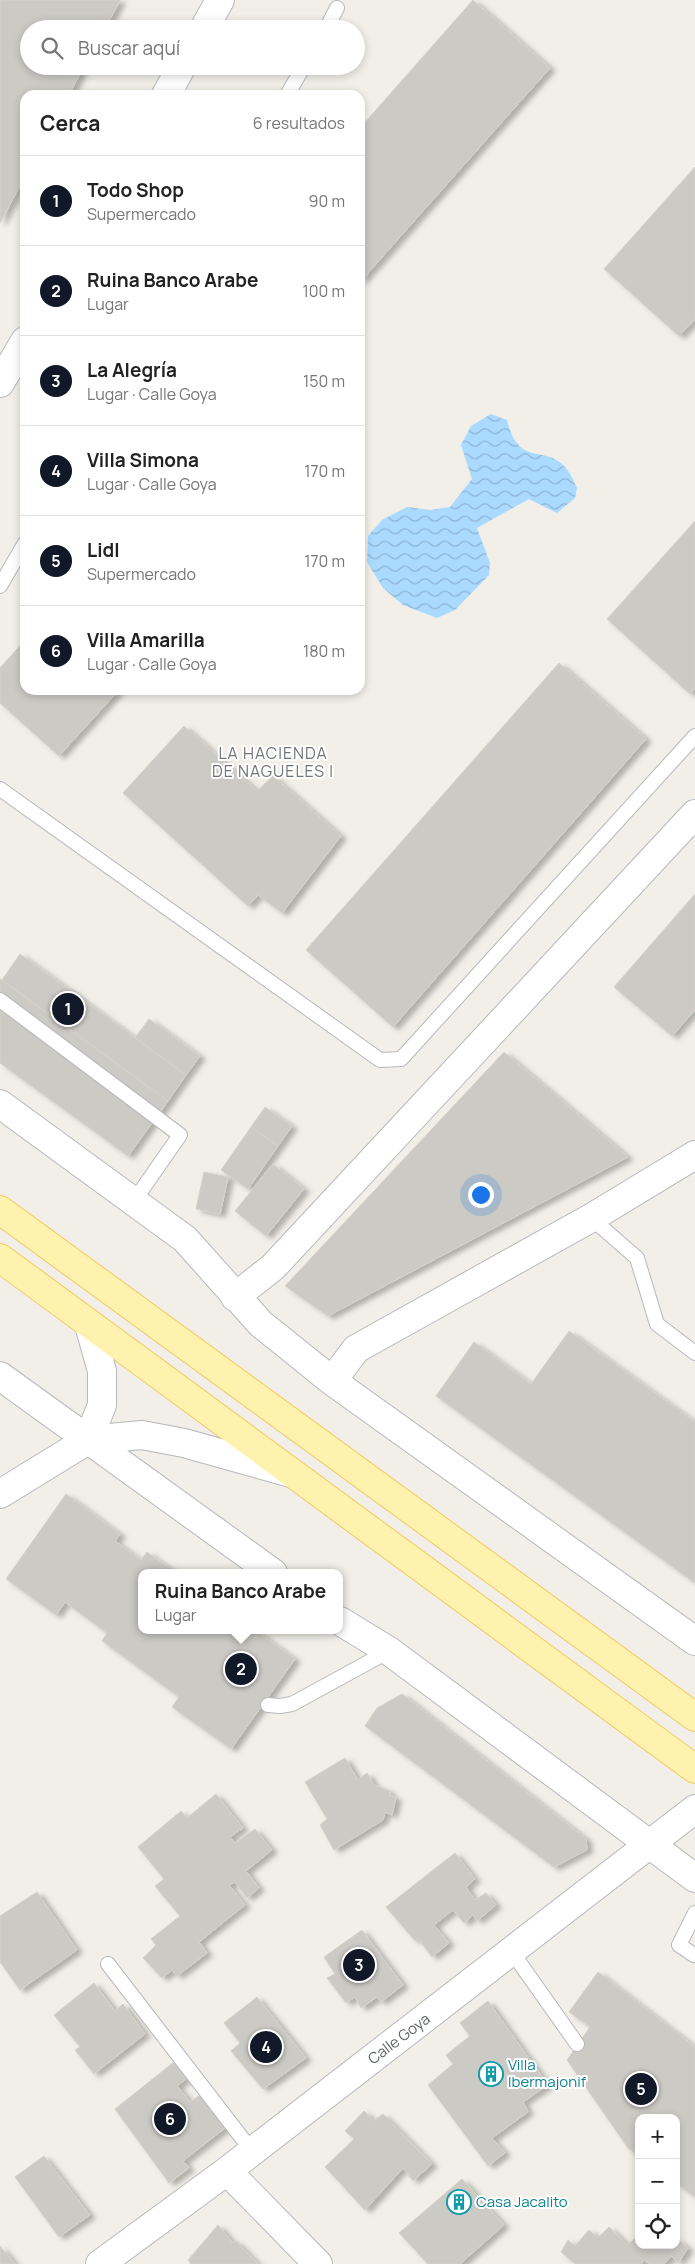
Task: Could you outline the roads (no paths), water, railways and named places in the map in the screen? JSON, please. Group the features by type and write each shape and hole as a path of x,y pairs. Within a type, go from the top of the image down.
{"main road":[{"path":"0,1210 695,1717"},
{"path":"0,1258 695,1769"}],"street":[{"path":"209,20 220,0"},
{"path":"169,90 177,75"},
{"path":"0,383 20,349"},
{"path":"234,1297 272,1267 695,814"},
{"path":"0,1104 185,1240 234,1297 261,1324 332,1381 695,1640"},
{"path":"332,1381 356,1349 591,1218 695,1155"},
{"path":"88,1440 102,1405 102,1371 89,1325"},
{"path":"0,1376 267,1569"},
{"path":"0,1494 88,1440 142,1435 184,1443 291,1473"},
{"path":"343,1623 389,1651 695,1878"},
{"name":"Calle Goya","path":"100,2264 227,2171 695,1810"},
{"path":"227,2171 318,2264"}],"lane":[{"path":"331,20 337,8"},
{"path":"290,90 299,75"},
{"path":"0,586 20,552"},
{"path":"0,789 380,1060 401,1059 695,736"},
{"path":"0,1000 180,1135 134,1201"},
{"path":"591,1218 636,1258 657,1324 695,1353"},
{"path":"268,1705 292,1704 389,1651"},
{"path":"694,1955 679,1945 695,1913"},
{"path":"512,1952 577,2044"},
{"path":"108,1964 252,2151"}],"water":[{"path":"491,414 507,420 518,445 525,450 558,461 566,468 577,488 575,498 557,513 529,499 477,528 490,563 489,575 455,610 437,618 403,605 383,588 367,562 368,536 382,520 407,507 430,510 450,507 472,479 461,445 471,426"}],"place":[{"name":"Todo Shop","path":"68,1009"},
{"name":"Ruina Banco Arabe","path":"241,1669"},
{"name":"La Alegría","path":"359,1965"},
{"name":"Villa Simona","path":"266,2047"},
{"name":"Villa Ibermajonif","path":"491,2074"},
{"name":"Lidl","path":"641,2089"},
{"name":"Villa Amarilla","path":"170,2119"},
{"name":"Casa Jacalito","path":"459,2202"}],"district":[{"name":"LA HACIENDA DE NAGUELES I","path":"273,762"}]}
